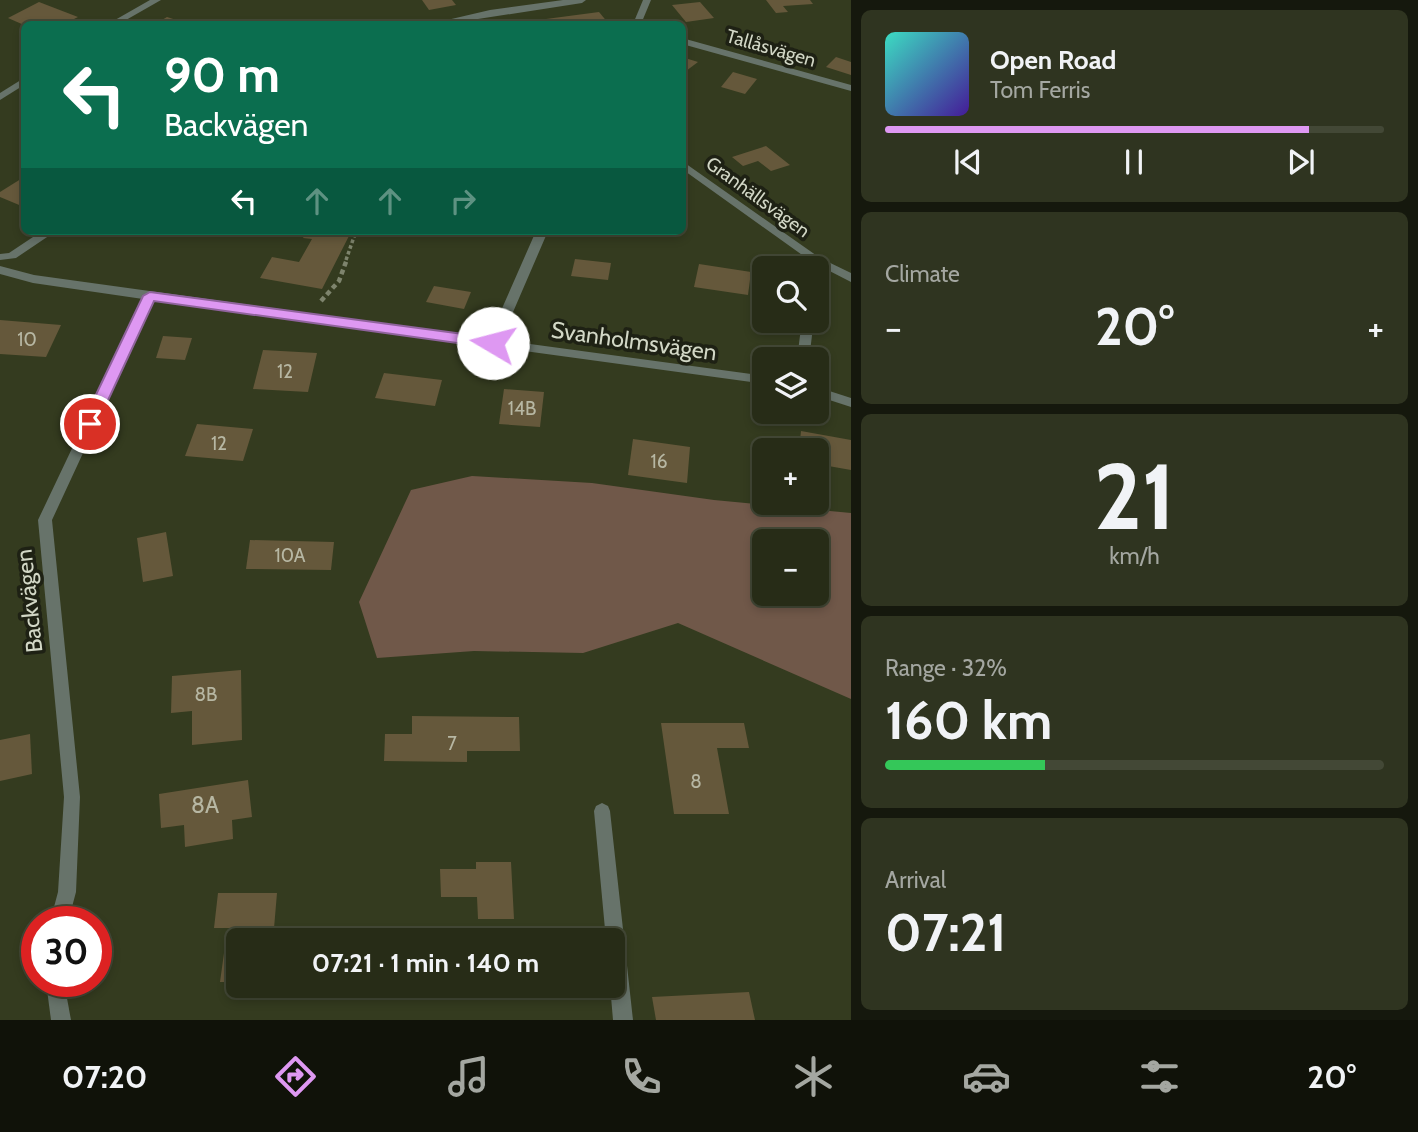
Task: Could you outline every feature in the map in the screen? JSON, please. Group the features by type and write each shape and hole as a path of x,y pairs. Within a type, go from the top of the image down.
{"street":[{"path":"118,21 157,0"},
{"path":"482,0 490,12"},
{"path":"449,21 490,12 582,0"},
{"path":"638,21 647,0"},
{"name":"Tallåsvägen","path":"686,42 851,88"},
{"path":"0,97 21,83"},
{"name":"Granhällsvägen","path":"686,167 805,256"},
{"path":"0,257 12,256 44,235"},
{"path":"493,343 540,235"},
{"name":"Granhällsvägen","path":"829,269 851,278"},
{"name":"Svanholmsvägen","path":"0,270 33,279 150,296 752,378"},
{"name":"Backvägen","path":"64,906 67,892 72,797 45,520 150,296"},
{"path":"829,395 851,403"},
{"path":"601,811 623,1020"},
{"path":"57,997 61,1020"}],"path":[{"path":"307,317 339,281 355,235"}],"shaded area":[{"path":"472,476 592,483 752,504 752,515 829,515 829,511 851,513 851,699 678,623 583,653 474,651 377,658 359,602 411,490"}],"building":[{"path":"422,0 452,0 456,5 429,10"},
{"path":"766,0 810,0 813,4 783,6 788,12 776,13"},
{"path":"39,2 78,17 70,21 21,21 21,24 8,18"},
{"path":"700,2 714,18 686,22 672,5"},
{"path":"599,12 606,21 548,21 546,19"},
{"path":"167,17 180,21 160,21"},
{"path":"836,57 851,62 851,75 826,67"},
{"path":"686,58 698,62 686,71"},
{"path":"733,72 757,79 745,94 721,87"},
{"path":"766,146 790,165 771,171 758,161 743,166 732,157"},
{"path":"21,179 21,206 0,197 0,192"},
{"path":"305,235 349,235 322,289 260,278 272,257 299,262 312,239 303,238"},
{"path":"575,259 611,263 608,280 571,276"},
{"path":"699,264 751,272 748,295 694,287"},
{"path":"434,286 471,292 464,309 426,302"},
{"path":"0,320 61,325 46,357 0,354"},
{"path":"163,336 192,338 185,360 156,358"},
{"path":"263,350 317,353 308,392 253,389"},
{"path":"384,373 442,380 435,406 375,398"},
{"path":"504,389 544,392 540,427 499,424"},
{"path":"197,424 253,429 243,461 185,456"},
{"path":"801,431 851,440 851,470 829,466 829,438 800,438"},
{"path":"633,439 690,447 687,483 628,475"},
{"path":"166,532 173,576 143,582 137,538"},
{"path":"250,540 334,542 331,570 246,569"},
{"path":"241,670 242,740 192,745 192,711 171,713 172,676"},
{"path":"412,716 519,717 520,751 467,751 467,762 384,761 385,734 412,734"},
{"path":"661,723 744,723 749,748 717,748 729,814 674,814"},
{"path":"30,734 32,774 0,781 0,740"},
{"path":"248,780 252,817 232,820 233,839 185,847 184,825 161,828 159,794"},
{"path":"476,862 511,862 514,919 478,919 477,897 441,897 440,869 476,869"},
{"path":"218,893 277,893 274,928 214,928"},
{"path":"224,953 226,982 220,982"},
{"path":"749,992 755,1020 656,1020 652,997"}],"route":[{"path":"90,424 150,296 493,343"}]}
